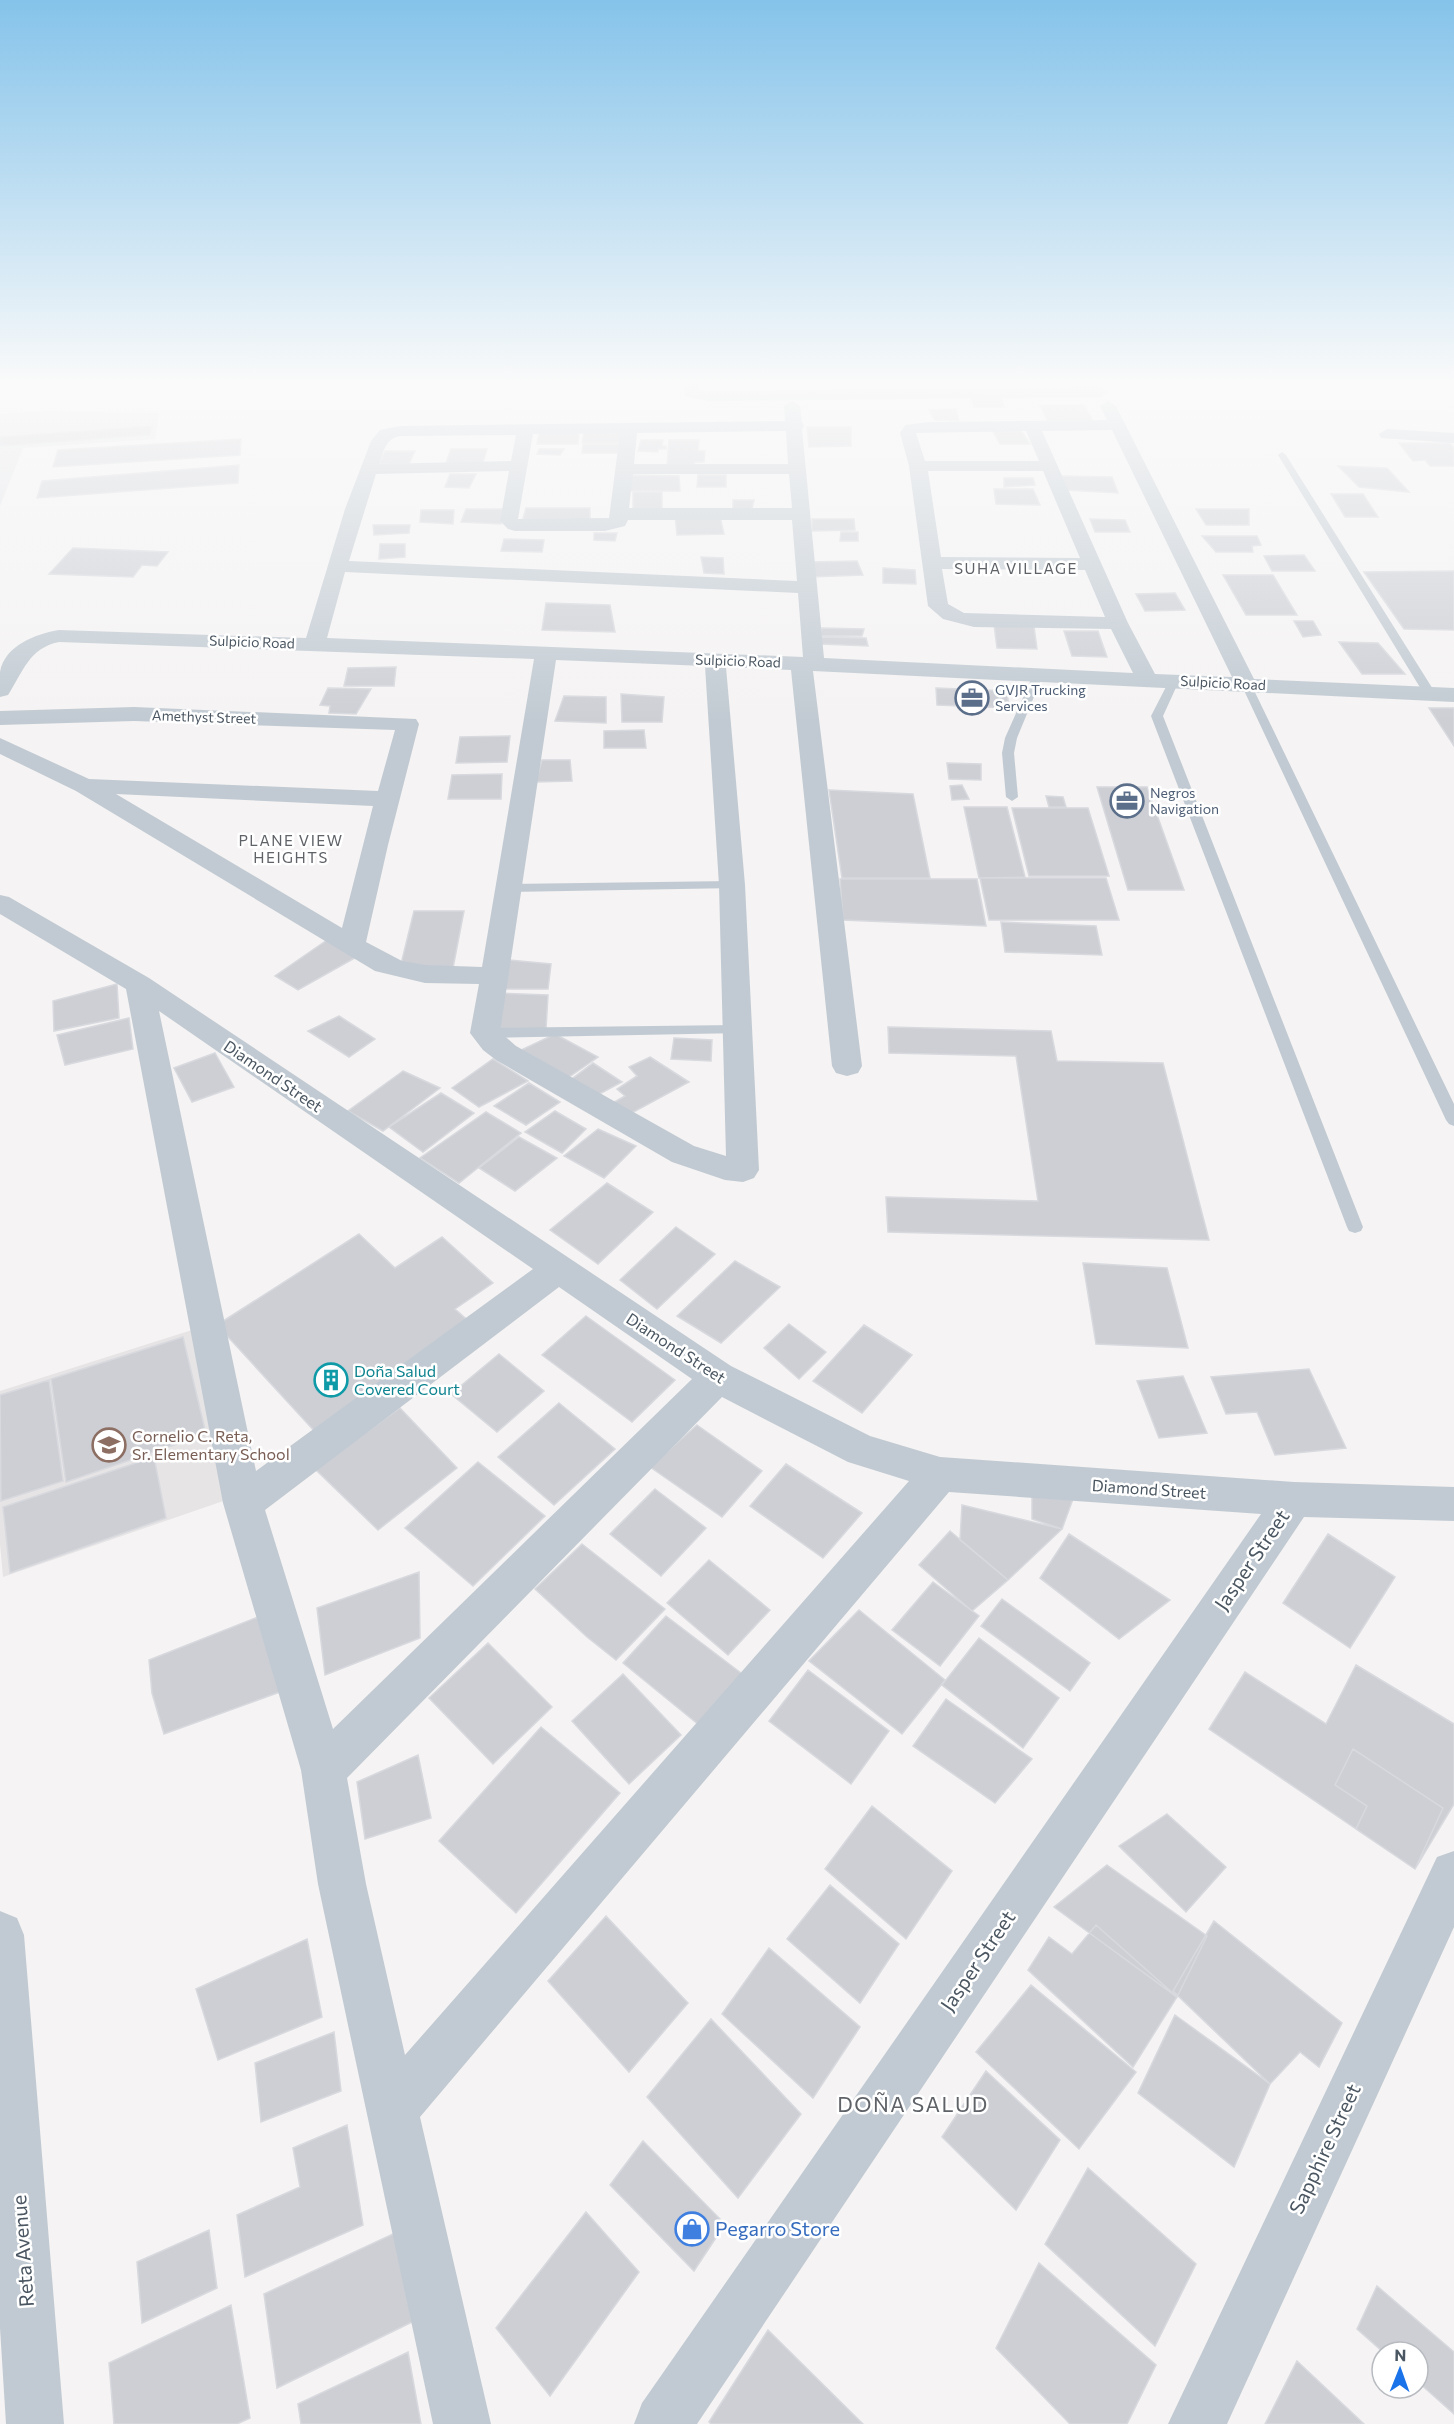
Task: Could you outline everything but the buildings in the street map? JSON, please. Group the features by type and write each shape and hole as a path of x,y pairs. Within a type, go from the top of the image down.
{"street":[{"path":"315,643 360,496"},
{"path":"513,496 509,521 515,525 605,525 618,522 622,496"},
{"path":"801,496 807,587 808,664 847,1066"},
{"path":"922,496 938,606 950,616 974,621 1118,622"},
{"path":"1064,496 1118,622 1147,680"},
{"path":"1152,496 1246,684"},
{"path":"620,514 803,514"},
{"path":"932,563 1093,564"},
{"path":"338,566 807,587"},
{"name":"Sulpicio Road","path":"0,690 24,650 34,641 59,636 315,643 1454,695"},
{"path":"546,653 485,1033 506,1053 683,1154 725,1168 743,1170 732,885 715,660"},
{"name":"Amethyst Street","path":"0,718 134,714 408,724 389,799"},
{"path":"0,745 85,786 385,965 402,971 427,974 495,976"},
{"path":"85,786 389,799 375,845 352,945"},
{"name":"Diamond Street","path":"0,903 139,984 718,1377 861,1450 939,1474 1294,1498 1454,1504"},
{"path":"139,984 243,1503 323,1770 342,1884 462,2424"},
{"path":"243,1503 559,1269"},
{"path":"323,1770 718,1377"},
{"path":"391,2111 939,1474"},
{"name":"Jasper Street","path":"663,2424 1294,1498"},
{"name":"Sapphire Street","path":"1197,2424 1454,1874"},
{"name":"Reta Avenue","path":"0,1935 35,2424"}],"lane":[{"path":"1307,496 1430,694"},
{"path":"1012,797 1008,753 1011,738 1038,675"},
{"path":"1174,681 1157,716 1355,1227"},
{"path":"1246,684 1454,1120"},
{"path":"509,888 732,885"},
{"path":"485,1033 736,1030"}],"shaded area":[{"name":"Cornelio C. Reta, Sr. Elementary School","path":"192,1330 229,1499 3,1577 0,1544 0,1391"}],"place":[{"name":"GVJR Trucking Services","path":"972,698"},
{"name":"Negros Navigation","path":"1127,801"},
{"name":"Doña Salud Covered Court","path":"331,1380"},
{"name":"Cornelio C. Reta, Sr. Elementary School","path":"109,1445"},
{"name":"Pegarro Store","path":"692,2229"}],"district":[{"name":"SUHA VILLAGE","path":"1016,569"},
{"name":"PLANE VIEW HEIGHTS","path":"291,850"},
{"name":"DOÑA SALUD","path":"913,2105"}]}
